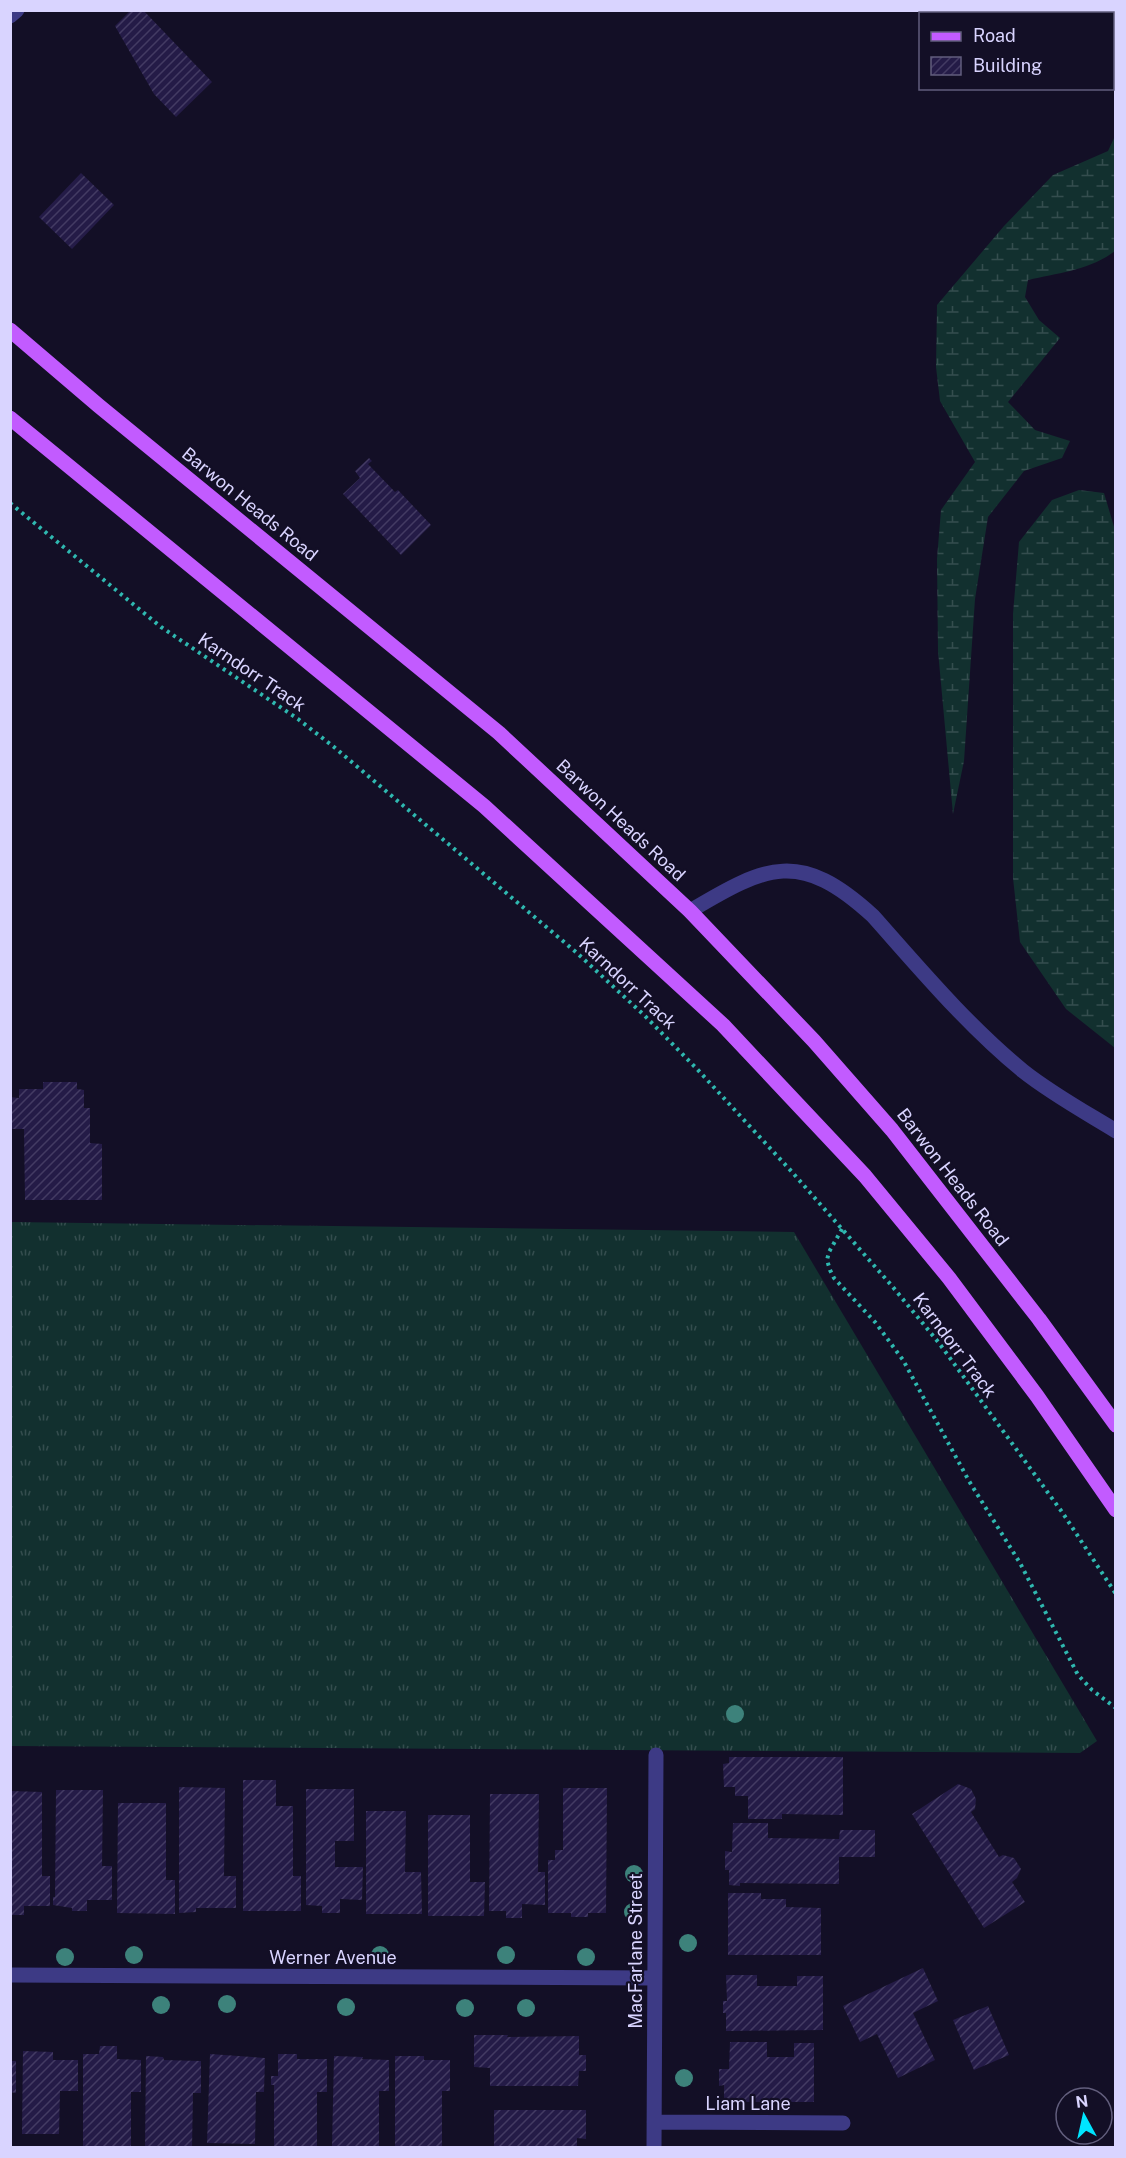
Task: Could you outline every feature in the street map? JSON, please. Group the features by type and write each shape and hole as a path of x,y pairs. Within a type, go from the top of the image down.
{"main road":[{"name":"Barwon Heads Road","path":"10,330 99,406 500,733 690,911 814,1041 892,1130 1039,1319 1116,1425"},
{"path":"10,418 484,806 723,1025 865,1176 942,1270 1037,1396 1116,1509"}],"street":[{"path":"10,16 16,10"},
{"path":"690,911 739,882 774,871 793,871 832,885 873,916 968,1022 999,1051 1055,1093 1116,1131"},
{"name":"MacFarlane Street","path":"654,2148 656,1755"},
{"name":"Werner Avenue","path":"10,1975 654,1978"},
{"name":"Liam Lane","path":"654,2121 843,2123"}],"path":[{"name":"Karndorr Track","path":"10,503 161,627 298,719 334,747 577,953 645,1016 792,1172 939,1343 1062,1512 1116,1594"},
{"path":"842,1229 827,1260 834,1278 876,1323 903,1360 964,1473 1020,1563 1078,1676 1116,1708"}],"green space":[{"path":"1115,136 1115,251 1084,267 1028,280 1025,297 1039,320 1060,338 1008,402 1035,430 1070,441 1062,458 1024,471 988,517 975,599 964,761 953,814 938,651 937,559 941,510 975,462 940,401 936,367 937,305 1004,226 1053,175 1108,151"},
{"path":"1079,490 1104,493 1115,530 1115,1048 1066,1009 1020,942 1013,878 1013,614 1019,542 1052,500"},
{"path":"11,1222 794,1232 1097,1741 1080,1753 11,1746"}],"building":[{"path":"131,10 143,10 212,82 176,117 154,94 115,26"},
{"path":"81,173 114,205 72,249 39,217"},
{"path":"369,458 372,461 368,464 395,492 398,490 431,525 401,555 343,494 360,478 355,471"},
{"path":"43,1082 77,1082 77,1089 84,1090 84,1108 90,1108 90,1143 102,1144 102,1200 25,1200 24,1129 10,1129 10,1097 19,1098 19,1089 43,1089"},
{"path":"729,1757 843,1757 843,1815 782,1814 782,1819 748,1819 748,1796 735,1796 735,1787 724,1787 723,1764 729,1763"},
{"path":"243,1780 276,1780 276,1806 293,1806 293,1876 301,1876 301,1911 243,1911"},
{"path":"958,1784 971,1789 976,1799 975,1809 971,1812 999,1857 1003,1855 1014,1858 1021,1869 1017,1878 1012,1882 1025,1902 984,1928 912,1814"},
{"path":"179,1787 225,1788 224,1876 236,1876 236,1908 196,1908 196,1912 179,1913"},
{"path":"563,1788 607,1788 606,1913 588,1913 588,1917 571,1917 571,1913 548,1913 548,1860 555,1860 555,1850 563,1850"},
{"path":"306,1789 354,1789 354,1841 335,1841 335,1867 363,1867 362,1900 340,1899 340,1913 322,1913 322,1906 306,1905"},
{"path":"56,1790 103,1790 102,1866 112,1866 112,1900 87,1900 87,1911 72,1911 72,1908 53,1905"},
{"path":"10,1791 42,1792 42,1876 50,1876 50,1906 24,1906 24,1915 10,1915"},
{"path":"490,1794 539,1794 538,1872 545,1872 545,1905 522,1904 522,1918 506,1918 506,1911 489,1911"},
{"path":"118,1803 166,1803 166,1880 175,1880 175,1914 117,1913"},
{"path":"366,1811 406,1811 405,1872 421,1872 422,1914 366,1914"},
{"path":"428,1815 470,1815 470,1882 485,1882 484,1916 428,1916"},
{"path":"733,1823 768,1823 768,1838 839,1839 840,1830 875,1830 875,1857 839,1857 839,1884 740,1883 740,1886 729,1885 729,1870 725,1870 725,1851 732,1852"},
{"path":"728,1893 761,1893 761,1899 786,1899 786,1907 821,1908 821,1955 728,1955"},
{"path":"923,1968 938,2001 913,2013 935,2060 898,2078 877,2034 860,2042 843,2006"},
{"path":"726,1975 757,1975 757,1986 797,1986 797,1976 823,1976 823,2030 726,2031 723,2001 727,2001"},
{"path":"988,2006 1009,2055 974,2070 953,2020"},
{"path":"474,2035 579,2036 579,2055 586,2055 586,2071 579,2071 578,2086 490,2086 490,2068 474,2067"},
{"path":"730,2042 767,2042 767,2057 794,2057 794,2043 814,2043 814,2102 724,2102 724,2085 719,2086 719,2069 729,2069"},
{"path":"100,2046 117,2046 117,2059 141,2060 141,2092 131,2092 131,2148 83,2148 83,2054 99,2054"},
{"path":"23,2051 53,2052 53,2060 78,2060 78,2091 60,2091 59,2134 22,2134"},
{"path":"210,2054 265,2058 264,2092 256,2092 255,2144 207,2143"},
{"path":"278,2054 297,2054 297,2059 327,2059 327,2092 317,2092 317,2148 274,2148 274,2085 271,2085 271,2076 278,2076"},
{"path":"146,2056 163,2057 164,2060 201,2061 201,2093 193,2093 192,2148 145,2148"},
{"path":"334,2056 389,2060 389,2091 379,2091 379,2148 332,2148"},
{"path":"395,2056 424,2056 424,2060 450,2060 450,2091 442,2091 442,2148 395,2148"},
{"path":"10,2061 16,2061 16,2093 10,2092"},
{"path":"494,2110 586,2110 586,2139 577,2138 577,2148 494,2148"}]}
